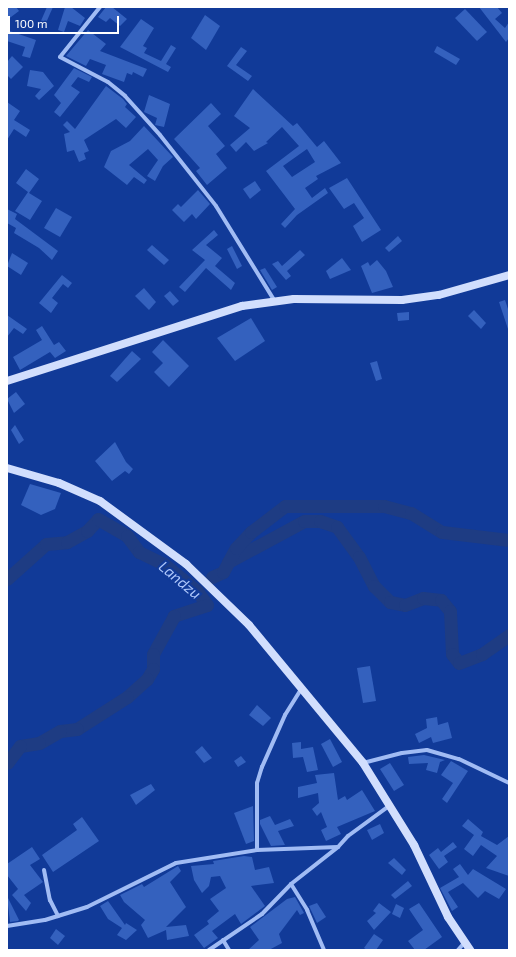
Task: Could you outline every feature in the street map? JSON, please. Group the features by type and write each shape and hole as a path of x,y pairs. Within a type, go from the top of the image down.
{"main road":[{"path":"7,381 191,321 274,300 402,300 439,295 509,275"},
{"path":"7,468 77,490 131,521 186,564 249,625 363,763 414,845 448,918 470,950"}],"street":[{"path":"100,7 60,57 108,82 155,130 216,206 274,300"},
{"path":"257,850 257,783 262,767 285,715 302,688"},
{"path":"363,763 402,753 427,750 459,759 509,783"},
{"path":"209,950 267,909 291,884 338,847 348,836 389,806"},
{"path":"7,926 58,916 102,900 176,863 257,850 338,847"},
{"path":"44,870 50,900 58,916"},
{"path":"291,884 308,910 324,950"},
{"path":"223,940 229,950"},
{"path":"458,950 464,943"}],"building":[{"path":"7,7 16,7 19,11 7,20"},
{"path":"47,7 53,7 45,25 40,23"},
{"path":"65,7 71,7 85,18 80,26 68,21 64,32 58,30"},
{"path":"106,7 112,7 127,19 120,26 110,18 106,22 98,17"},
{"path":"479,7 497,7 502,13 495,19 505,28 509,22 509,38 506,42"},
{"path":"465,9 487,32 477,41 455,18"},
{"path":"205,15 220,26 206,50 191,38"},
{"path":"141,19 154,28 143,46 147,48 144,53 161,61 171,45 176,48 166,64 171,67 168,72 120,47"},
{"path":"7,30 36,40 30,58 22,56 25,47 7,41"},
{"path":"88,30 106,44 100,51 147,69 143,77 133,72 132,75 127,73 124,82 102,74 106,65 90,59 86,66 66,56"},
{"path":"437,46 460,59 456,65 434,52"},
{"path":"241,47 247,51 236,65 252,76 248,81 227,66"},
{"path":"12,56 23,67 11,79 7,75 7,62"},
{"path":"74,68 92,77 89,82 78,77 71,86 80,92 60,117 54,112 61,103 54,95"},
{"path":"30,70 43,72 54,86 39,100 35,96 41,89 27,86"},
{"path":"106,86 123,99 127,104 125,107 136,117 126,128 116,119 84,140 89,151 84,153 86,159 79,162 74,150 67,152 64,134 70,132 63,125 67,121 75,129"},
{"path":"253,89 293,126 297,123 317,147 324,141 341,163 316,176 318,179 305,188 312,198 325,188 328,193 297,215 285,228 281,224 295,209 266,171 299,146 282,127 266,142 268,143 254,151 246,142 236,152 230,145 250,128 234,116","holes":["307,149 315,162 292,177 283,166"]},
{"path":"149,95 170,104 164,127 155,125 157,118 144,112"},
{"path":"7,102 20,111 14,120 30,130 26,137 14,129 7,140"},
{"path":"211,103 221,114 208,126 225,146 216,154 227,168 207,185 196,171 200,168 174,139"},
{"path":"144,126 173,157 163,166 155,181 147,176 158,160 148,149 129,165 147,180 144,184 134,177 127,185 104,167 111,151 130,141"},
{"path":"26,169 39,179 29,193 42,201 30,220 15,211 28,192 16,183"},
{"path":"347,178 381,230 362,242 353,226 364,218 354,203 344,209 329,188"},
{"path":"255,181 261,190 250,199 243,189"},
{"path":"198,190 210,204 196,219 192,214 184,222 172,210 178,204 181,207"},
{"path":"56,208 72,217 60,237 44,228"},
{"path":"7,209 17,214 15,219 58,251 52,260 39,248 14,233 16,228 7,223"},
{"path":"214,230 218,235 206,245 222,258 215,266 235,283 231,290 206,268 185,292 179,287 205,260 192,250"},
{"path":"398,236 402,241 389,252 385,248"},
{"path":"152,245 169,260 164,265 147,250"},
{"path":"232,246 242,266 237,269 227,249"},
{"path":"300,250 305,255 287,271 291,276 286,280 272,264 278,261 282,266"},
{"path":"12,253 28,263 21,275 7,266"},
{"path":"342,258 351,270 330,279 326,271"},
{"path":"377,260 386,271 393,287 372,293 361,266 368,262 370,266"},
{"path":"265,268 277,287 272,290 260,270"},
{"path":"62,275 72,283 68,288 63,284 52,298 58,303 51,313 39,303"},
{"path":"144,288 156,302 149,310 135,296"},
{"path":"170,291 179,301 173,306 164,296"},
{"path":"505,300 509,312 508,329 499,302"},
{"path":"474,310 486,323 481,329 468,316"},
{"path":"409,312 409,320 398,321 397,313"},
{"path":"7,315 27,329 23,334 14,328 7,337"},
{"path":"251,318 265,341 235,361 217,338"},
{"path":"42,326 54,345 59,342 66,351 55,358 50,352 20,370 13,357 42,340 36,330"},
{"path":"163,340 189,366 169,387 154,372 163,363 152,352"},
{"path":"132,351 141,359 117,382 110,376"},
{"path":"377,361 382,379 376,381 370,363"},
{"path":"16,392 25,404 14,413 7,399"},
{"path":"15,425 24,440 19,444 11,430"},
{"path":"115,442 126,462 133,469 129,474 125,471 112,481 95,461"},
{"path":"30,484 61,493 55,509 41,515 21,505"},
{"path":"370,666 376,701 363,703 357,668"},
{"path":"257,705 271,718 263,726 249,715"},
{"path":"437,717 438,725 448,722 452,738 433,743 431,737 419,743 415,734 427,728 426,719"},
{"path":"330,739 342,762 333,767 321,744"},
{"path":"301,742 301,749 313,747 318,770 307,772 303,757 293,758 292,743"},
{"path":"202,746 212,758 204,763 195,752"},
{"path":"424,755 445,760 440,762 437,773 426,770 428,763 409,764 408,757"},
{"path":"241,756 246,762 238,767 234,761"},
{"path":"451,761 468,771 447,803 442,799 453,783 441,775"},
{"path":"390,763 404,785 394,791 380,769"},
{"path":"334,773 338,800 345,796 347,800 362,790 375,811 337,827 341,834 326,841 321,830 327,827 321,812 317,816 312,809 319,803 318,793 298,798 298,787 317,783 315,775"},
{"path":"151,784 155,790 136,805 130,795"},
{"path":"253,806 254,841 246,844 234,813"},
{"path":"270,816 275,825 290,819 294,826 278,831 285,845 271,846 260,824 260,820"},
{"path":"82,817 99,841 53,872 42,855 77,830 73,824"},
{"path":"468,819 483,832 481,836 497,845 509,836 509,876 486,868 497,856 481,845 473,856 464,849 474,835 462,826"},
{"path":"380,824 384,833 372,840 367,830"},
{"path":"453,842 457,847 444,856 448,862 439,869 429,855 438,848 441,852"},
{"path":"32,847 40,859 30,865 43,882 24,895 31,903 26,911 12,895 18,889 7,875 7,864"},
{"path":"244,856 252,857 255,870 269,867 274,883 251,886 265,906 241,924 235,914 212,931 218,938 204,948 194,935 209,924 207,921 219,911 210,899 226,888 220,876 211,877 209,886 202,893 194,880 191,866 214,864 213,861"},
{"path":"394,858 406,870 402,875 388,863"},
{"path":"460,864 468,875 473,869 506,889 499,899 485,891 478,898 463,883 448,892 458,907 452,911 440,888 459,877 453,869"},
{"path":"178,866 181,871 170,882 186,907 166,927 186,925 189,936 167,940 166,930 148,938 141,925 145,920 124,902 120,895 142,884 144,887"},
{"path":"408,881 412,886 395,899 391,895"},
{"path":"7,896 19,920 18,921 10,922"},
{"path":"295,897 304,913 300,915 297,910 279,934 282,943 269,950 248,950 259,940 250,927 287,899"},
{"path":"108,901 125,925 126,923 137,930 126,940 117,935 122,928 108,919 100,906"},
{"path":"317,903 326,917 317,923 309,906"},
{"path":"379,903 391,912 374,930 367,921 376,913 373,911"},
{"path":"419,903 442,937 424,950 415,950 408,941 423,930 409,909"},
{"path":"396,904 404,908 400,918 392,914"},
{"path":"56,929 65,936 58,945 50,938"},
{"path":"374,934 383,940 376,950 367,950 364,948"}],"waterway":[{"name":"Landzu","path":"212,577 223,572 236,548 251,532 285,506 384,506 411,513 442,532 509,540"},
{"name":"Landzu","path":"7,579 46,544 67,542 87,531 98,519 127,536 139,552 164,564 197,591 207,605 174,616 153,654 153,669 147,679 127,697 77,729 60,731 39,743 20,746 7,763"},
{"name":"Landzu","path":"228,562 304,521 320,521 337,527 359,557 374,586 390,602 405,605 423,598 441,600 450,611 452,654 459,663 482,654 509,635"}]}
